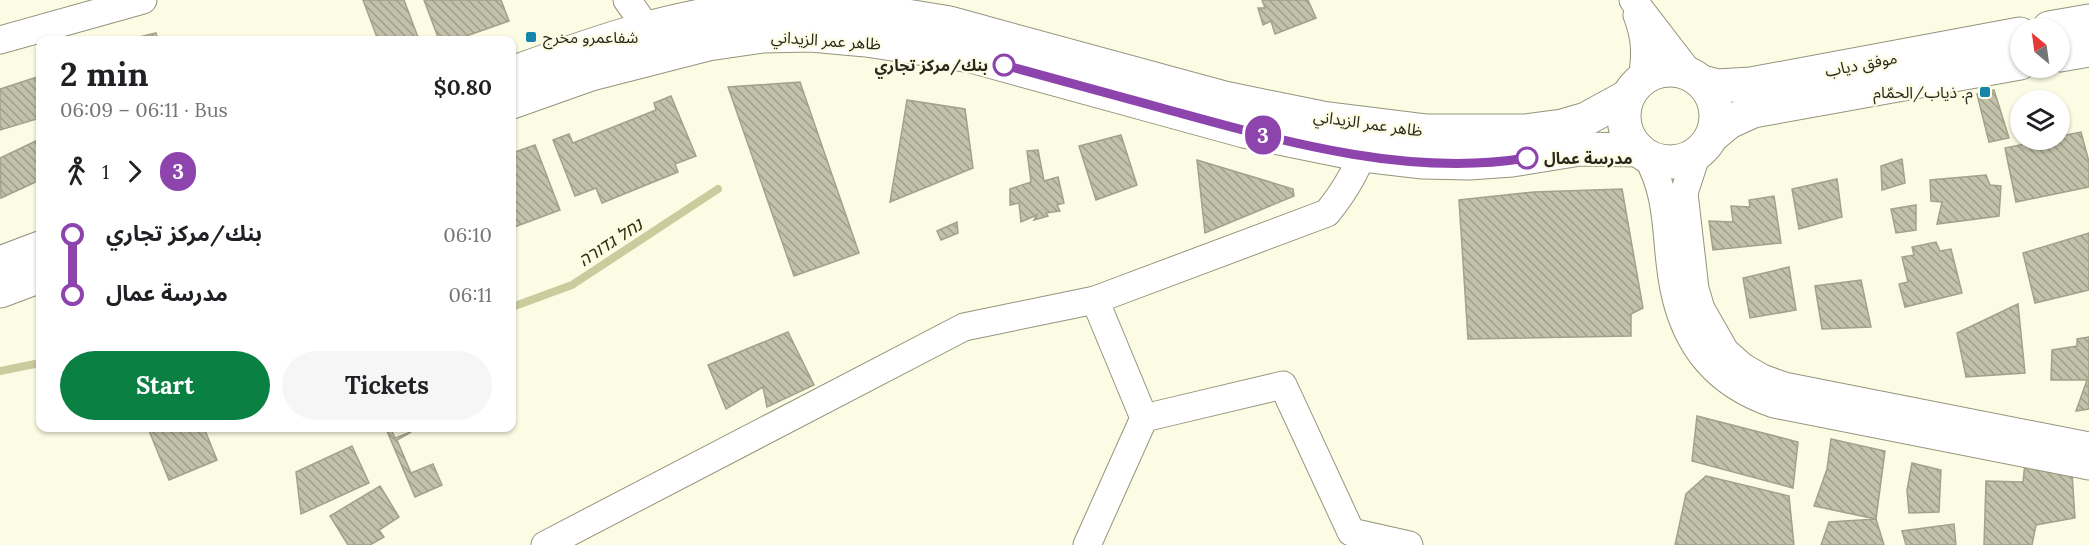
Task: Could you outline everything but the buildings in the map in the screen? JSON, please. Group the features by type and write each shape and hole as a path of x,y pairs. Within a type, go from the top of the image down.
{"main road":[{"name":"ظاهر عمر الزيداني","path":"516,72 647,28 699,16 756,8 819,3 949,23 1224,98 1322,118 1367,140 1423,162 1469,163 1512,160 1580,149 1642,152"},
{"path":"2070,24 2089,21"},
{"name":"ظاهر عمر الزيداني","path":"516,101 591,74 708,44 763,36 811,35 866,40 971,56 1244,131 1367,140 1427,131 1526,131 1562,126 1586,118 1635,88"},
{"name":"موفق دياب","path":"1696,78 1717,87 1751,84 2010,36"},
{"path":"2070,54 2089,50"},
{"name":"موفق دياب","path":"1704,144 1729,122 1753,111 2010,65"},
{"path":"1662,70 1676,70 1696,78 1710,93 1716,109 1716,122 1704,144 1679,161 1665,161 1642,152 1630,138 1625,125 1624,110 1635,88 1662,70"},
{"path":"0,263 36,250"},
{"path":"0,291 36,278"}],"street":[{"path":"0,40 143,0"},
{"path":"627,0 647,28"},
{"path":"1632,0 1696,78"},
{"path":"1632,0 1645,34 1647,53 1635,88"},
{"path":"545,545 964,327 1095,300 1327,213 1341,195 1367,140"},
{"path":"1704,144 1684,193 1695,289 1712,331 1725,351 1743,367 1784,386 2089,446"},
{"path":"1642,152 1657,173 1664,196 1674,288 1682,315 1707,363 1728,382 1749,395 1774,404 2089,466"},
{"path":"1087,545 1144,418 1095,300"},
{"path":"1144,418 1283,385 1351,532 1409,545"}],"waterway":[{"name":"נחל גדורה","path":"516,306 572,285 718,189"},
{"name":"נחל גדורה","path":"0,371 36,364"}],"bus line":[{"name":"3","path":"1004,65 1306,146 1423,162 1469,163 1527,158"}],"place":[{"name":"شفاعمرو مخرج","path":"531,37"},
{"name":"بنك/مركز تجاري","path":"1004,65"},
{"name":"م. ذياب/الحمّام","path":"1985,92"},
{"name":"مدرسة عمال","path":"1527,158"}]}
